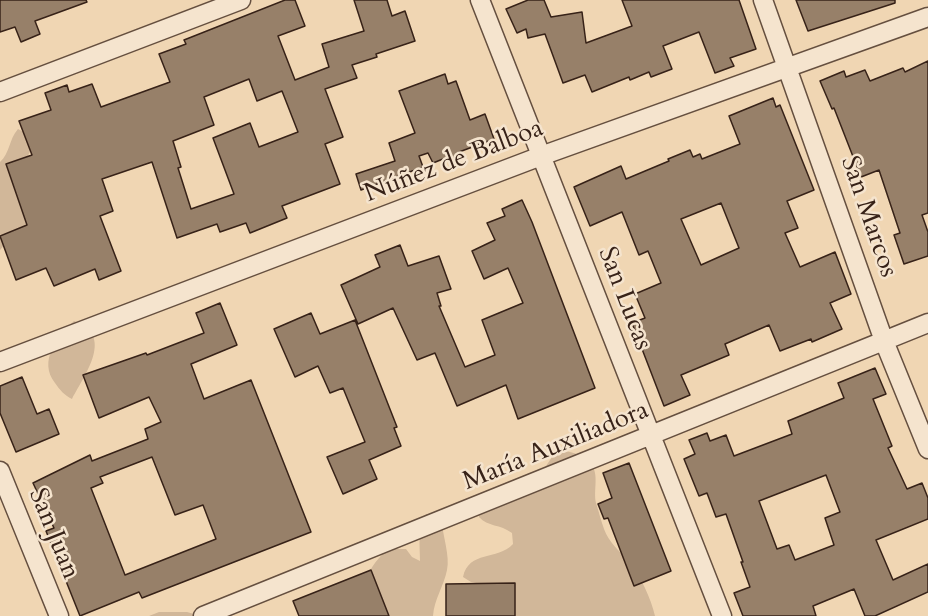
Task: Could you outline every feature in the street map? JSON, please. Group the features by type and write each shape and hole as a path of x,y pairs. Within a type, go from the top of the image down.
{"street":[{"path":"0,92 214,4 241,0"},
{"name":"San Lucas","path":"480,0 722,616"},
{"name":"San Marcos","path":"763,0 884,341 928,449"},
{"name":"Núñez de Balboa","path":"0,362 541,156 928,17"},
{"name":"María Auxiliadora","path":"203,616 928,323"},
{"name":"San Juan","path":"0,471 59,616"}],"shaded area":[{"path":"18,129 30,138 32,144 29,154 16,170 35,228 19,229 0,250 0,162"},
{"path":"74,321 86,327 93,336 95,345 89,367 72,399 55,383 48,366 56,342"},
{"path":"556,451 578,455 593,467 596,477 595,498 606,534 638,574 655,616 513,616 481,584 463,577 466,569 477,559 499,553 513,544 512,533 479,517 480,508 540,475"},
{"path":"426,514 434,516 442,523 448,559 446,576 435,604 433,616 367,616 366,586 373,566 387,549 406,549 412,557 420,561 420,531"},
{"path":"159,612 187,612 201,616 149,616"}],"building":[{"path":"0,0 86,0 87,2 35,21 40,34 21,42 15,27 0,32"},
{"path":"285,0 295,0 305,26 278,36 295,80 329,67 322,44 364,31 354,0 387,0 392,16 405,11 415,41 352,65 357,78 325,89 343,137 325,144 340,184 282,206 287,218 250,233 246,223 220,232 217,224 177,238 152,162 102,179 113,211 100,216 121,271 99,280 95,269 54,286 46,268 16,280 0,236 27,225 6,164 32,155 19,121 51,110 45,93 67,85 69,92 92,84 101,107 170,82 159,54 186,44 184,40","holes":["249,79 257,101 282,91 298,132 259,147 250,123 213,138 234,194 191,209 178,168 181,167 173,141 214,125 204,97"]},
{"path":"528,0 544,0 551,17 582,12 586,43 632,26 622,0 739,0 756,49 730,58 734,66 715,73 699,32 663,46 672,69 651,77 649,72 630,80 629,77 592,92 585,75 563,83 545,34 528,38 526,29 517,33 506,9"},
{"path":"796,0 895,0 895,3 808,31"},
{"path":"928,61 928,213 922,215 928,232 928,256 904,264 894,235 900,233 879,170 861,177 834,108 832,109 820,81 844,71 846,77 865,70 870,81 903,68 905,72"},
{"path":"445,74 448,84 456,81 470,120 485,114 494,139 459,152 460,155 444,161 443,159 433,163 428,153 419,156 423,167 361,190 356,174 395,161 389,143 415,133 399,91"},
{"path":"773,98 776,107 780,105 814,190 787,201 798,228 785,233 800,267 835,252 851,294 830,303 842,329 812,342 811,339 780,351 769,325 725,344 729,355 681,375 690,395 664,406 632,323 645,318 635,294 661,283 648,251 639,255 622,212 590,226 574,187 621,166 626,179 690,150 693,157 700,154 702,159 740,144 729,116","holes":["721,203 739,248 701,265 681,219"]},
{"path":"522,200 595,388 518,419 506,385 457,406 435,353 417,360 393,308 358,324 341,285 380,267 375,255 400,245 408,266 439,256 451,289 437,293 441,306 439,306 465,367 495,355 482,320 523,303 508,268 484,279 472,251 495,240 487,223 505,216 502,209"},
{"path":"220,303 237,345 191,364 204,399 251,380 311,532 142,598 139,592 80,616 46,531 54,528 33,483 90,455 92,461 148,439 145,429 161,422 149,397 99,418 83,375 146,353 147,355 204,333 196,313","holes":["152,457 175,515 203,505 216,539 125,575 91,488 103,483 100,477"]},
{"path":"311,313 320,334 355,320 397,427 394,428 401,446 369,460 377,479 343,494 327,457 365,442 343,388 330,393 318,366 295,377 274,329"},
{"path":"875,368 886,394 873,399 892,446 888,448 907,489 922,483 928,498 928,519 876,540 893,580 928,564 928,592 875,616 865,616 854,589 813,606 816,616 743,616 734,593 750,587 741,562 743,562 726,514 716,517 707,493 699,496 684,459 695,454 689,440 707,433 710,441 726,435 734,456 792,434 788,421 844,398 838,383","holes":["826,475 840,512 825,518 834,545 795,560 789,545 777,549 759,501"]},
{"path":"22,377 37,414 49,409 59,434 16,452 0,413 0,386"},
{"path":"629,463 671,571 634,586 608,518 604,519 598,504 612,498 603,473"},
{"path":"371,570 389,616 299,616 293,601"},
{"path":"515,583 515,616 446,616 446,584"}]}
